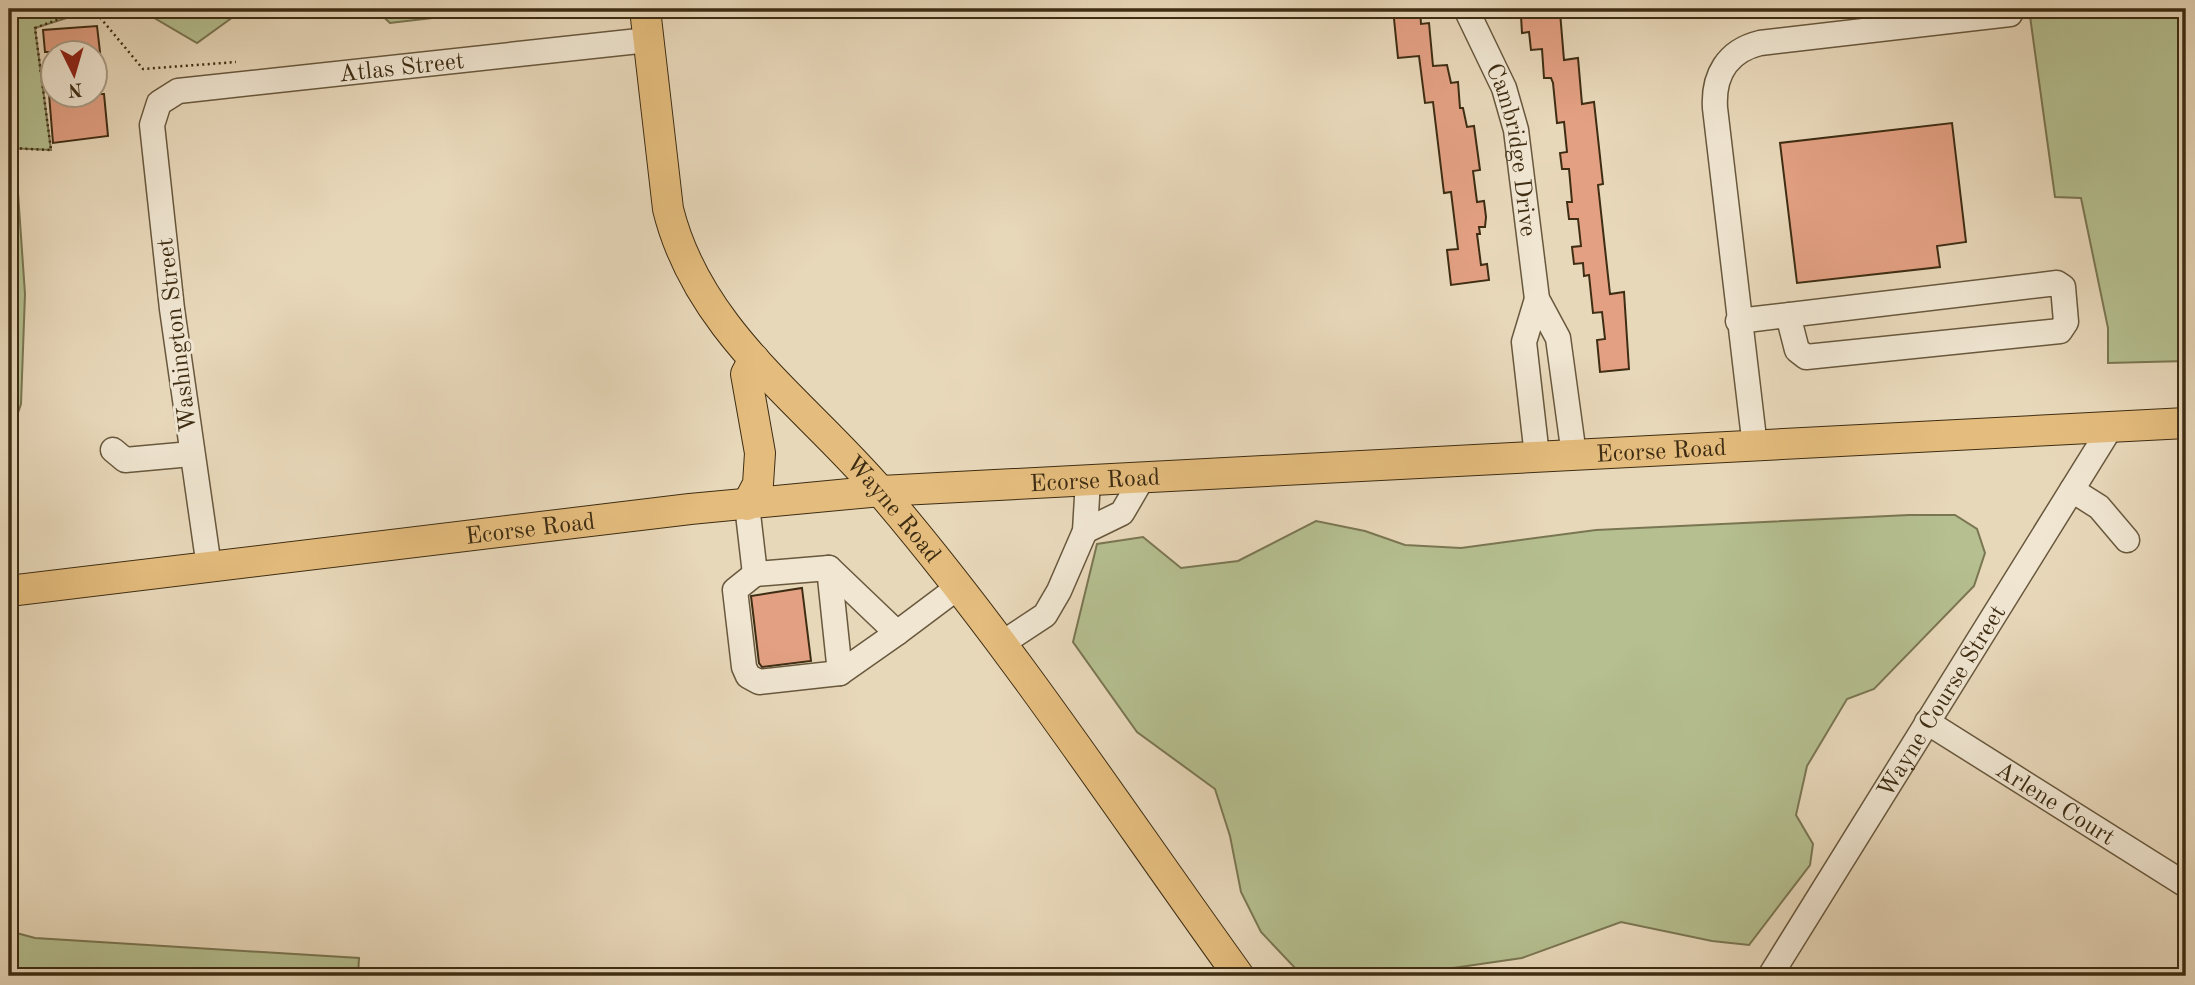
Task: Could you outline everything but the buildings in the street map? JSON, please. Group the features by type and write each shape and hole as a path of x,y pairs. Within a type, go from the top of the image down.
{"main road":[{"name":"Wayne Road","path":"645,9 668,209 676,242 699,290 754,359 881,491 1000,644 1239,976"},
{"path":"747,505 758,484 760,453 746,374 754,359"},
{"name":"Ecorse Road","path":"9,591 881,491 2186,423"}],"street":[{"name":"Cambridge Drive","path":"1466,9 1504,88 1516,130 1537,299 1558,338 1574,455"},
{"path":"1755,447 1738,321 1714,94 1726,62 1742,49 1760,43 2010,14"},
{"name":"Atlas Street","path":"159,103 178,91 648,40"},
{"name":"Washington Street","path":"159,103 152,125 191,454 209,568"},
{"path":"1738,321 1788,315 2057,283 2063,287 2066,322 2060,331 1806,356 1797,350 1788,315"},
{"name":"Cambridge Drive","path":"1537,299 1524,342 1537,456"},
{"name":"Wayne Course Street","path":"1770,976 2111,427"},
{"path":"113,450 125,460 191,454"},
{"path":"1084,531 1122,513 1143,477"},
{"path":"1000,644 1045,615 1084,531 1088,480"},
{"path":"2072,490 2099,507 2127,540"},
{"path":"747,505 755,574"},
{"path":"897,633 829,568 755,574 735,590 744,667 748,676 759,682 839,673 897,633 957,588"},
{"path":"829,568 839,673"},
{"name":"Arlene Court","path":"1927,722 2186,885"}],"path":[{"path":"9,148 51,150 35,27 86,9"},
{"path":"93,9 143,68 248,62"}],"green space":[{"path":"9,9 88,9 89,11 35,28 38,51 38,108 45,108 51,150 9,148"},
{"path":"139,9 244,9 197,43"},
{"path":"375,9 511,9 390,23"},
{"path":"2029,9 2186,9 2186,361 2108,363 2108,328 2081,198 2055,197"},
{"path":"9,187 18,193 25,294 21,404 9,438"},
{"path":"1955,515 1977,529 1985,553 1974,586 1874,689 1847,699 1807,766 1796,815 1813,844 1810,865 1749,945 1712,941 1621,922 1522,958 1398,976 1309,976 1295,968 1261,932 1241,892 1230,836 1215,789 1137,732 1073,642 1097,544 1143,537 1181,568 1238,561 1316,521 1365,531 1405,545 1461,548 1596,530"},
{"path":"9,931 35,938 359,958 358,976 9,976"}],"waterway":[{"path":"1579,976 1598,973 1632,976"}]}
